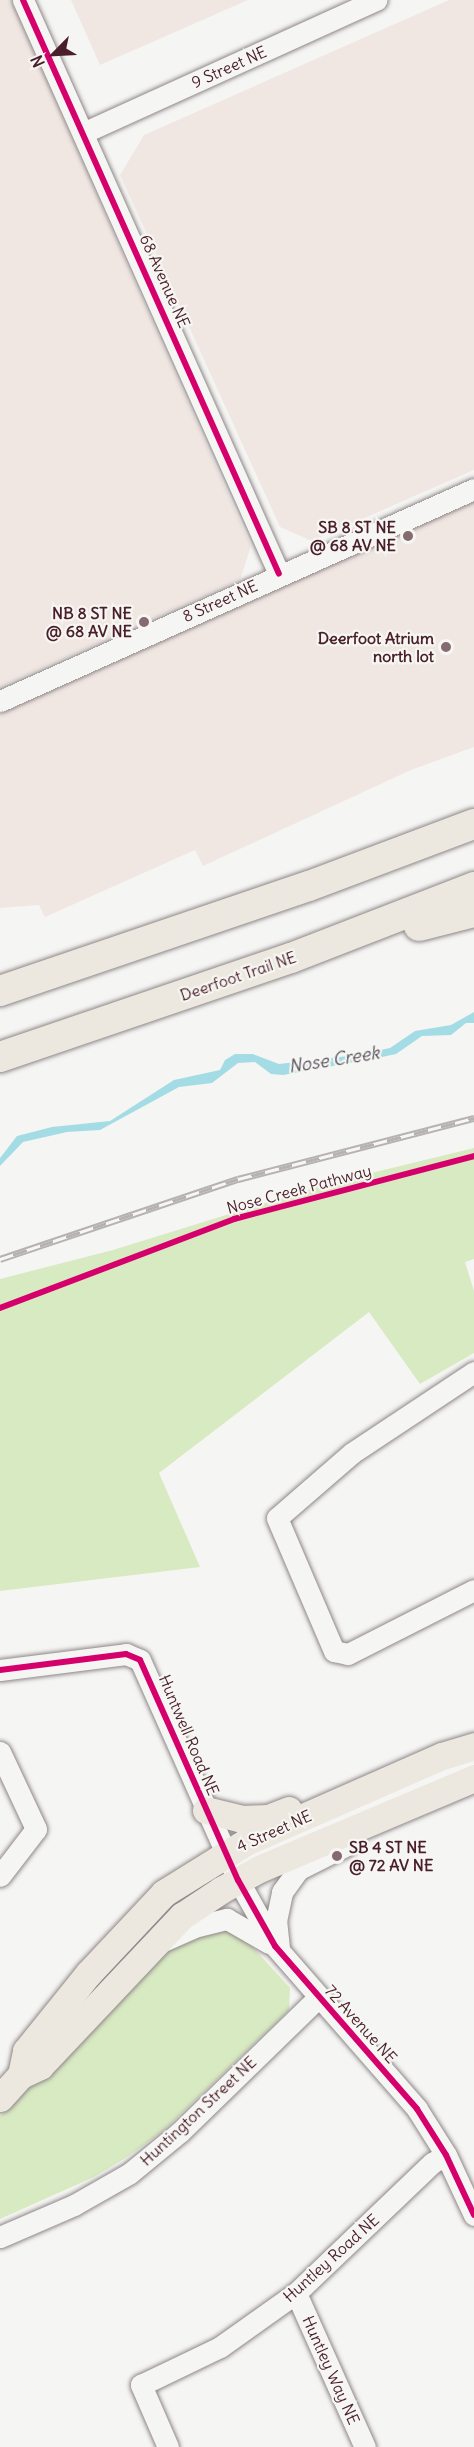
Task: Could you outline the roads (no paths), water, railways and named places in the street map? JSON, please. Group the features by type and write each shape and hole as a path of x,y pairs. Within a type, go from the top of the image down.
{"highway":[{"path":"0,991 309,886 474,824"},
{"name":"Deerfoot Trail NE","path":"0,1057 291,958 474,887"},
{"path":"291,958 474,912"}],"main road":[{"name":"4 Street NE","path":"21,2075 26,2051 92,1970 164,1893 225,1853 435,1760 474,1746"},
{"path":"206,1810 241,1819 268,1818 398,1769 435,1760"},
{"name":"4 Street NE","path":"0,2098 21,2075 40,2066 182,1916 238,1880 474,1778"}],"street":[{"name":"68 Avenue NE","path":"23,0 85,132 279,574"},
{"name":"9 Street NE","path":"85,132 376,0"},
{"name":"8 Street NE","path":"0,701 279,574 474,489"},
{"path":"474,1372 352,1454 277,1518 334,1651 348,1654 474,1590"},
{"name":"Huntwell Road NE","path":"0,1670 126,1654 140,1660 225,1853"},
{"path":"0,1752 36,1829 0,1876"},
{"path":"238,1880 264,1850 447,1770 474,1752"},
{"path":"277,1949 277,1906 282,1892 299,1869 404,1820 439,1793"},
{"name":"72 Avenue NE","path":"225,1853 277,1949 417,2109 446,2155 474,2215"},
{"path":"155,1945 194,1927 227,1919 277,1949"},
{"name":"Huntington Street NE","path":"0,2237 74,2205 130,2173 180,2132 318,1998"},
{"name":"Huntley Road NE","path":"168,2447 141,2385 220,2347 297,2293 432,2163 446,2155"},
{"name":"Huntley Way NE","path":"297,2293 365,2447"}],"water":[{"name":"Nose Creek","path":"474,1012 474,1023 466,1023 451,1035 422,1036 396,1054 283,1075 271,1074 255,1062 238,1063 212,1083 179,1087 100,1130 67,1132 23,1142 0,1166 0,1158 17,1136 52,1127 110,1121 174,1080 220,1070 225,1060 235,1054 253,1054 279,1064 357,1055 390,1048 415,1031 451,1025"}],"railway":[{"path":"0,1259 238,1179 474,1118"}],"place":[{"name":"SB 8 ST NE @ 68 AV NE","path":"408,536"},
{"name":"NB 8 ST NE @ 68 AV NE","path":"144,622"},
{"name":"Deerfoot Atrium north lot","path":"446,647"},
{"name":"SB 4 ST NE @ 72 AV NE","path":"337,1856"}]}
